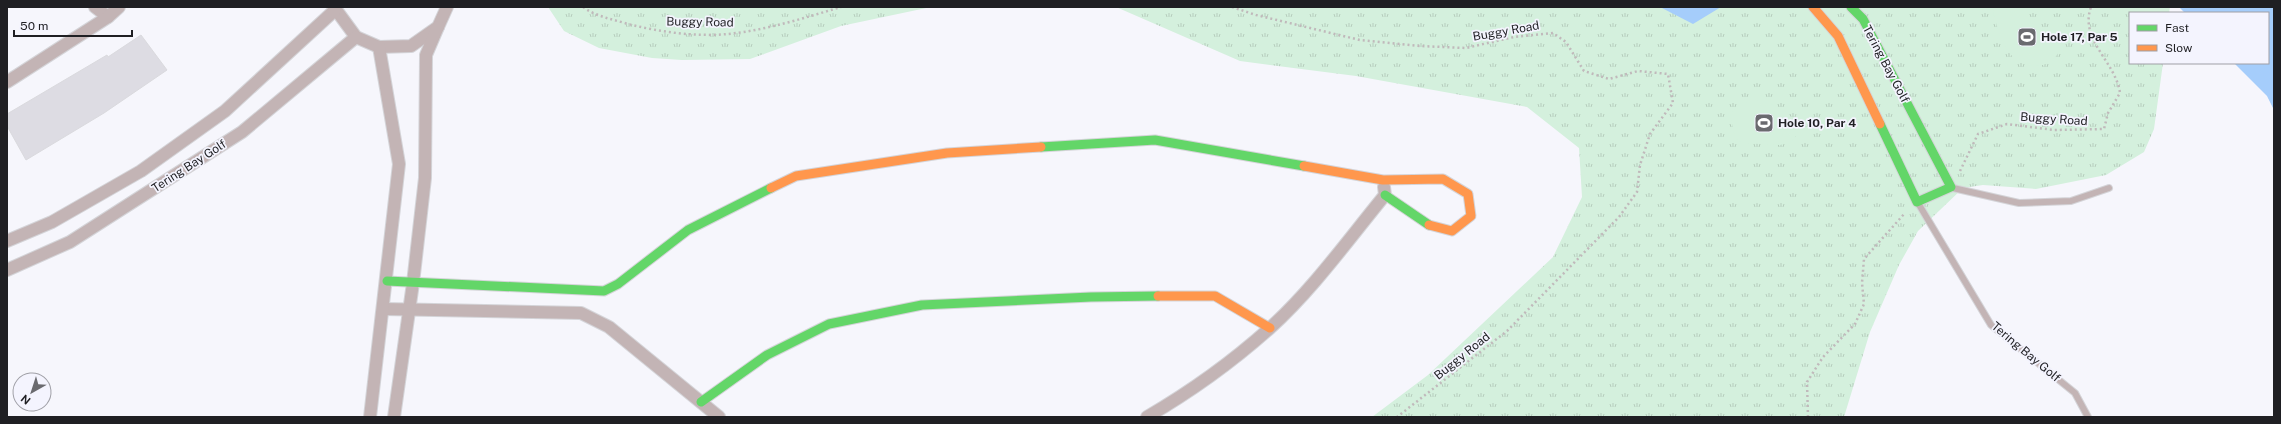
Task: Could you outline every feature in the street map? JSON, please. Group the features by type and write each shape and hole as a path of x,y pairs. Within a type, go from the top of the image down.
{"street":[{"path":"95,7 108,16"},
{"path":"7,82 108,16 119,7"},
{"path":"394,417 413,283 425,178 426,55 447,7"},
{"name":"Tering Bay Golf","path":"1813,7 1838,36 1917,202"},
{"name":"Tering Bay Golf","path":"1851,7 1863,19 1951,187"},
{"name":"Tering Bay Golf","path":"7,241 52,222 141,171 226,111 334,9 356,37 379,48 411,46 438,27"},
{"name":"Tering Bay Golf","path":"7,270 70,242 242,132 356,37"},
{"path":"370,417 384,309 399,164 379,48"},
{"path":"387,281 534,287 596,292 604,291 618,284 688,230 796,176 947,153 1155,140 1383,180 1442,179 1468,194 1471,216 1452,231 1431,227 1385,195"},
{"path":"1146,417 1217,372 1270,328 1327,266 1385,195 1383,180"},
{"path":"1917,202 1951,187"},
{"path":"701,402 767,354 829,324 922,305 1091,297 1215,296 1270,328"},
{"path":"384,309 409,311 581,313 609,327 719,417"}],"lane":[{"path":"1951,187 2019,203 2071,201 2109,188"},
{"name":"Tering Bay Golf","path":"1917,202 1991,325 2075,393 2088,417"}],"path":[{"name":"Buggy Road","path":"583,7 595,15 647,28 680,33 727,34 781,25 841,7"},
{"name":"Buggy Road","path":"1232,7 1256,15 1360,40 1420,46 1466,48 1514,37 1553,33 1566,42 1584,71 1609,79 1638,71 1668,74 1673,103 1650,134 1640,165 1637,192 1619,217 1507,331 1397,417"},
{"name":"Buggy Road","path":"1951,187 1978,134 2007,124 2054,130 2104,129 2108,113 2120,93 2118,81 2089,33 2088,15 2091,7"},
{"path":"1808,417 1807,382 1823,357 1855,324 1864,304 1862,283 1864,260 1894,223 1917,202"}],"green space":[{"path":"548,7 931,7 841,26 750,59 682,60 652,58 599,48 564,31"},
{"path":"1116,7 2170,7 2169,12 2129,12 2129,64 2163,64 2154,129 2144,152 2106,175 2036,189 1983,185 1963,188 1918,231 1899,265 1870,332 1844,417 1372,417 1428,375 1553,257 1582,197 1579,148 1527,107 1356,76 1240,61"},
{"name":"Hole 17, Par 5","path":"1996,7 2017,7 2027,19 2054,38 2060,50 2056,57 2044,65 2031,66 2024,64 2011,55 2002,40 1998,29 1993,12"},
{"name":"Hole 10, Par 4","path":"1759,100 1782,110 1791,117 1799,127 1797,135 1791,142 1780,145 1742,143 1735,138 1730,114 1743,104 1750,101"}],"water":[{"path":"1660,7 1721,7 1693,24"},
{"path":"2179,7 2274,7 2274,110 2267,96 2235,64 2269,64 2269,12 2184,12"}],"building":[{"path":"141,35 167,70 104,113 26,160 7,126 7,114 107,55 108,57"}],"traffic: fast":[{"path":"1851,7 1863,19 1951,187 1917,202 1880,124"},
{"path":"1041,147 1155,140 1304,166"},
{"path":"387,281 604,291 618,284 688,230 771,188"},
{"path":"1385,195 1429,225"},
{"path":"701,402 767,355 829,324 922,305 1091,297 1158,296"}],"traffic: slow":[{"path":"1813,7 1838,36 1880,124"},
{"path":"771,188 796,176 947,153 1041,147"},
{"path":"1304,166 1383,180 1443,179 1468,194 1471,216 1452,231 1429,225"},
{"path":"1158,296 1215,296 1270,328"}],"place":[{"name":"Hole 17, Par 5","path":"2027,37"},
{"name":"Hole 10, Par 4","path":"1764,123"}]}
